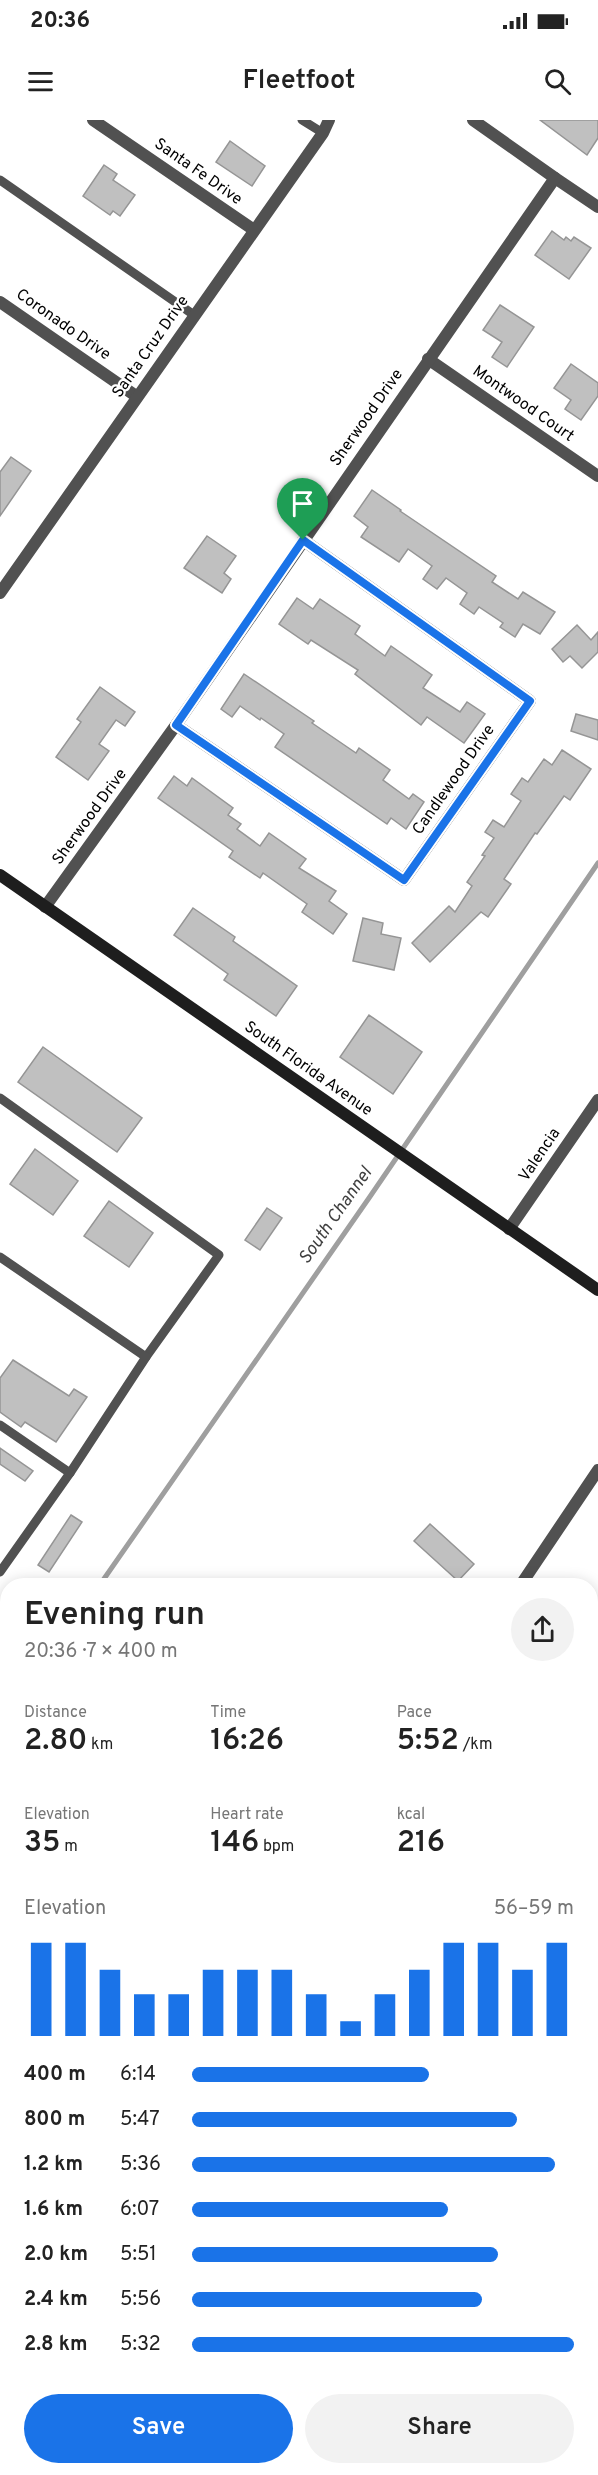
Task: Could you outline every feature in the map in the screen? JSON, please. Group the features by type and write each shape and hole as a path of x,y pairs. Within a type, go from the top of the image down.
{"main road":[{"name":"South Florida Avenue","path":"0,875 598,1290"}],"street":[{"name":"Santa Fe Drive","path":"93,120 254,230"},
{"name":"Santa Cruz Drive","path":"0,593 136,396 323,133 329,120"},
{"path":"473,120 598,207"},
{"name":"Sherwood Drive","path":"45,907 176,725 555,178"},
{"name":"Coronado Drive","path":"0,302 136,396"},
{"name":"Montwood Court","path":"428,359 598,476"},
{"name":"Candlewood Drive","path":"176,725 404,880 530,701 303,540"},
{"name":"Valencia","path":"509,1229 598,1100"},
{"path":"525,1578 598,1470"}],"lane":[{"path":"302,120 323,133"},
{"path":"0,180 194,315"},
{"path":"0,1098 219,1255 146,1357 70,1473 1,1569"},
{"path":"0,1257 146,1357"},
{"path":"0,1425 70,1473"}],"building":[{"path":"540,120 598,120 598,138 587,155"},
{"path":"230,141 265,166 252,186 216,162"},
{"path":"104,165 117,174 113,180 135,195 120,216 113,211 110,215 83,196"},
{"path":"552,231 564,240 566,237 571,241 574,237 591,248 569,279 535,255"},
{"path":"500,305 534,327 507,367 492,357 502,342 483,330"},
{"path":"571,364 598,383 598,396 581,420 565,409 571,400 554,388"},
{"path":"11,457 31,471 0,516 0,472"},
{"path":"372,490 496,576 492,582 518,599 523,592 555,612 540,634 523,624 515,637 500,627 503,623 479,607 474,614 460,604 467,593 446,578 437,589 423,579 432,566 408,549 399,562 361,537 368,527 354,516"},
{"path":"207,536 236,556 224,573 231,579 222,593 184,568"},
{"path":"297,598 313,609 320,599 360,626 355,634 385,656 391,646 432,675 423,688 460,712 467,702 485,714 464,743 427,717 421,725 355,674 358,670 311,640 308,644 279,624"},
{"path":"577,625 591,640 598,632 598,652 582,668 570,656 563,662 552,649"},
{"path":"244,674 314,721 312,723 356,753 359,748 390,770 383,780 409,799 413,794 424,802 406,829 391,818 387,824 275,747 284,734 261,718 260,720 240,706 232,717 221,709"},
{"path":"100,687 135,712 125,726 116,720 99,744 109,751 88,780 56,757 81,722 77,719"},
{"path":"576,714 598,720 598,740 571,731"},
{"path":"562,750 591,769 570,800 564,796 537,834 535,833 504,879 511,884 488,917 481,912 430,962 412,943 449,906 455,912 472,886 467,882 494,838 485,832 493,820 504,827 521,801 511,794 522,778 528,782 544,759 552,765"},
{"path":"174,776 187,786 192,778 233,808 228,815 241,824 237,829 260,846 269,833 306,859 299,868 336,891 329,901 347,914 333,934 302,912 307,904 263,873 260,878 229,857 233,851 158,798"},
{"path":"193,908 235,937 233,941 297,986 276,1016 224,980 228,974 174,935"},
{"path":"363,918 383,923 381,934 401,938 394,970 353,961"},
{"path":"369,1015 422,1052 393,1094 340,1057"},
{"path":"43,1047 142,1118 117,1152 18,1082"},
{"path":"35,1149 78,1181 53,1215 10,1184"},
{"path":"109,1201 153,1233 129,1267 84,1236"},
{"path":"267,1208 282,1218 260,1250 245,1240"},
{"path":"13,1360 69,1396 74,1389 87,1397 56,1442 25,1422 21,1427 0,1412 0,1378"},
{"path":"0,1448 33,1471 25,1481 0,1464"},
{"path":"71,1515 82,1522 49,1572 38,1565"},
{"path":"430,1524 474,1564 461,1578 455,1578 414,1541"}],"waterway":[{"name":"South Channel","path":"105,1578 369,1198 598,863"}],"route":[{"path":"303,540 530,701 404,880 176,725 303,540"}]}
